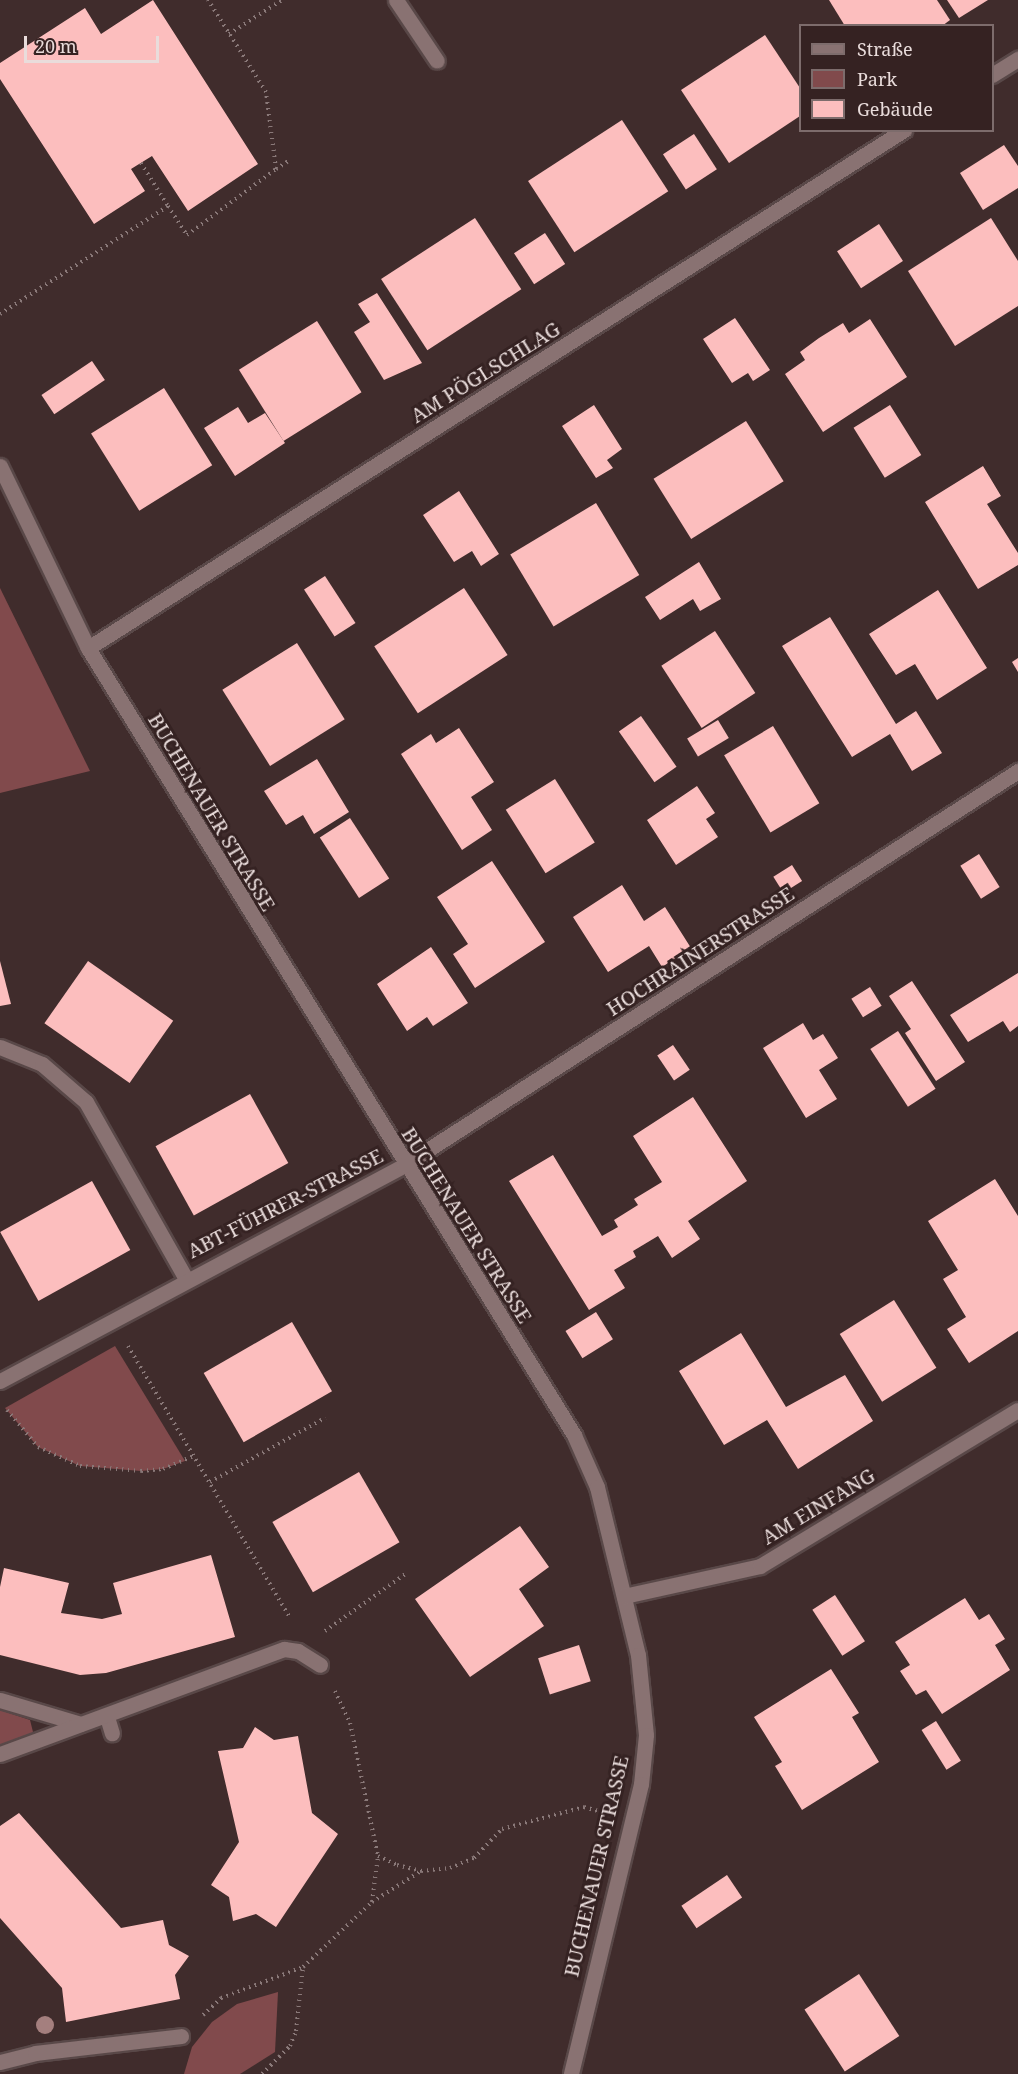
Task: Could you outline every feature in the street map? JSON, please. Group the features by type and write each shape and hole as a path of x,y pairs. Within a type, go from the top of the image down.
{"street":[{"path":"396,0 436,61"},
{"path":"994,74 1018,58"},
{"name":"AM PÖGLSCHLAG","path":"88,648 901,132"},
{"name":"BUCHENAUER STRASSE","path":"0,466 88,648 404,1165 574,1436 597,1487 624,1596 645,1698 640,1784 571,2074"},
{"name":"HOCHRAINERSTRASSE","path":"404,1165 1018,771"},
{"name":"ABT-FÜHRER-STRASSE","path":"0,1047 42,1064 86,1102 186,1279"},
{"name":"ABT-FÜHRER-STRASSE","path":"0,1381 186,1279 404,1165"},
{"name":"AM EINFANG","path":"624,1596 760,1566 1018,1410"},
{"path":"0,1754 81,1724 107,1717 284,1649 302,1648 320,1665"},
{"path":"0,1700 81,1724"},
{"path":"107,1717 112,1733"},
{"path":"0,2062 35,2053 181,2036"}],"path":[{"path":"208,0 266,92 276,169"},
{"path":"229,34 282,0"},
{"path":"141,163 187,235 290,160"},
{"path":"0,314 168,206"},
{"path":"112,1319 210,1482 302,1648 407,1573"},
{"path":"5,1408 38,1447 80,1466 141,1471 163,1469 194,1455"},
{"path":"210,1482 325,1418"},
{"path":"320,1665 350,1723 378,1856 372,1902"},
{"path":"378,1856 421,1871 450,1868 474,1858 502,1829 584,1808 631,1819"},
{"path":"181,2036 220,1998 303,1967 372,1902 421,1871"},
{"path":"262,2074 290,2046 296,2031 303,1967"}],"green space":[{"path":"0,588 90,771 0,793"},
{"path":"115,1346 185,1461 163,1469 141,1471 80,1466 38,1447 5,1408"},
{"path":"0,1710 30,1720 33,1732 27,1738 0,1747"},
{"path":"278,1992 275,2052 240,2074 184,2074 192,2047 212,2022 237,2004"}],"building":[{"path":"153,0 258,164 188,211 152,156 131,169 145,191 94,224 0,79 0,63 85,8 101,34"},
{"path":"829,0 937,0 950,20 945,24 844,24"},
{"path":"947,0 988,0 959,18"},
{"path":"765,35 799,86 799,117 729,163 681,90"},
{"path":"622,120 668,191 574,252 528,181"},
{"path":"694,134 717,169 686,189 663,154"},
{"path":"1004,145 1018,166 1018,188 983,210 960,173"},
{"path":"475,218 521,289 427,350 381,279"},
{"path":"991,218 1018,261 1018,306 955,346 908,271"},
{"path":"879,224 903,261 861,288 837,251"},
{"path":"545,233 565,264 534,284 514,253"},
{"path":"377,293 422,363 384,380 354,332 370,322 358,304"},
{"path":"735,318 770,370 753,381 748,373 732,383 703,339"},
{"path":"870,319 907,377 823,432 785,374 805,360 800,352 819,338 843,323 849,333"},
{"path":"317,321 362,392 283,441 239,370"},
{"path":"92,361 105,380 54,414 41,395"},
{"path":"164,388 212,465 139,511 91,434"},
{"path":"594,405 622,449 607,460 613,468 596,478 562,426"},
{"path":"890,405 921,455 885,478 854,428"},
{"path":"238,407 248,423 265,413 285,443 235,476 204,428"},
{"path":"746,421 784,481 691,539 654,479"},
{"path":"983,466 1001,496 987,504 1018,553 1018,565 978,589 925,502"},
{"path":"459,491 499,554 481,566 472,551 454,562 423,515"},
{"path":"596,503 639,575 554,627 510,555"},
{"path":"699,562 721,599 700,611 693,599 660,620 645,597"},
{"path":"325,576 355,623 335,637 304,590"},
{"path":"464,588 508,655 418,713 374,646"},
{"path":"938,590 987,668 937,700 915,664 896,675 869,634"},
{"path":"830,617 896,724 916,711 942,753 912,771 890,734 852,757 782,646"},
{"path":"715,631 755,693 702,728 661,666"},
{"path":"297,643 345,719 270,766 222,690"},
{"path":"1018,658 1018,672 1012,662"},
{"path":"641,716 677,767 654,782 619,731"},
{"path":"718,720 729,738 698,757 687,739"},
{"path":"773,726 819,803 770,833 724,755"},
{"path":"459,728 494,782 471,797 492,830 462,850 401,754 431,734 436,743"},
{"path":"317,759 349,812 314,834 303,815 286,825 264,791"},
{"path":"555,779 595,843 546,873 506,810"},
{"path":"697,786 715,813 706,819 718,837 676,865 647,820"},
{"path":"350,818 389,878 359,898 320,838"},
{"path":"979,854 1000,887 981,899 960,866"},
{"path":"492,861 545,942 475,988 453,954 468,944 437,897"},
{"path":"792,865 802,881 783,893 773,877"},
{"path":"622,885 644,921 665,907 691,948 662,967 649,946 608,972 573,917"},
{"path":"431,947 468,1003 433,1026 427,1017 407,1031 377,984"},
{"path":"0,961 11,1004 0,1006"},
{"path":"88,961 173,1021 130,1083 44,1023"},
{"path":"1018,973 1018,1026 1010,1032 1003,1021 968,1042 950,1015"},
{"path":"912,981 965,1062 936,1081 905,1033 911,1029 889,996"},
{"path":"870,987 882,1006 863,1017 851,999"},
{"path":"803,1023 813,1040 823,1034 838,1058 819,1070 837,1099 806,1118 763,1048"},
{"path":"898,1031 936,1089 908,1107 870,1049"},
{"path":"673,1045 690,1070 674,1080 657,1056"},
{"path":"250,1094 288,1163 194,1215 156,1146"},
{"path":"693,1097 747,1181 688,1221 700,1239 672,1258 658,1236 633,1251 636,1257 614,1270 625,1288 589,1310 509,1181 553,1155 602,1236 618,1227 614,1220 638,1205 634,1199 662,1182 633,1136"},
{"path":"995,1179 1018,1216 1018,1331 969,1363 947,1329 966,1317 943,1279 958,1270 928,1221"},
{"path":"92,1181 130,1250 38,1301 0,1232"},
{"path":"894,1300 936,1368 882,1402 840,1334"},
{"path":"596,1312 613,1339 582,1358 565,1331"},
{"path":"292,1322 332,1391 244,1442 204,1373"},
{"path":"741,1333 786,1407 845,1375 873,1421 798,1469 767,1420 724,1445 679,1371"},
{"path":"359,1472 400,1542 313,1592 272,1522"},
{"path":"520,1526 549,1567 519,1589 544,1626 470,1677 415,1599"},
{"path":"211,1555 235,1637 106,1673 80,1675 0,1655 0,1587 4,1568 69,1583 61,1613 102,1619 122,1614 113,1583"},
{"path":"835,1595 865,1641 842,1656 812,1610"},
{"path":"965,1598 979,1620 989,1614 1005,1639 995,1645 1010,1670 942,1714 926,1690 916,1695 900,1671 910,1665 895,1642"},
{"path":"579,1645 591,1681 550,1694 538,1658"},
{"path":"831,1669 859,1713 852,1717 879,1762 802,1810 775,1766 782,1762 754,1717"},
{"path":"936,1721 961,1761 946,1770 922,1730"},
{"path":"255,1727 274,1740 298,1736 312,1813 338,1834 276,1927 256,1914 233,1921 229,1897 211,1885 239,1842 218,1751 243,1748"},
{"path":"19,1813 121,1928 163,1920 169,1945 189,1956 175,1975 180,1999 66,2022 62,1988 0,1918 0,1826"},
{"path":"727,1875 742,1897 697,1928 681,1906"},
{"path":"859,1974 899,2036 845,2071 804,2009"}]}
